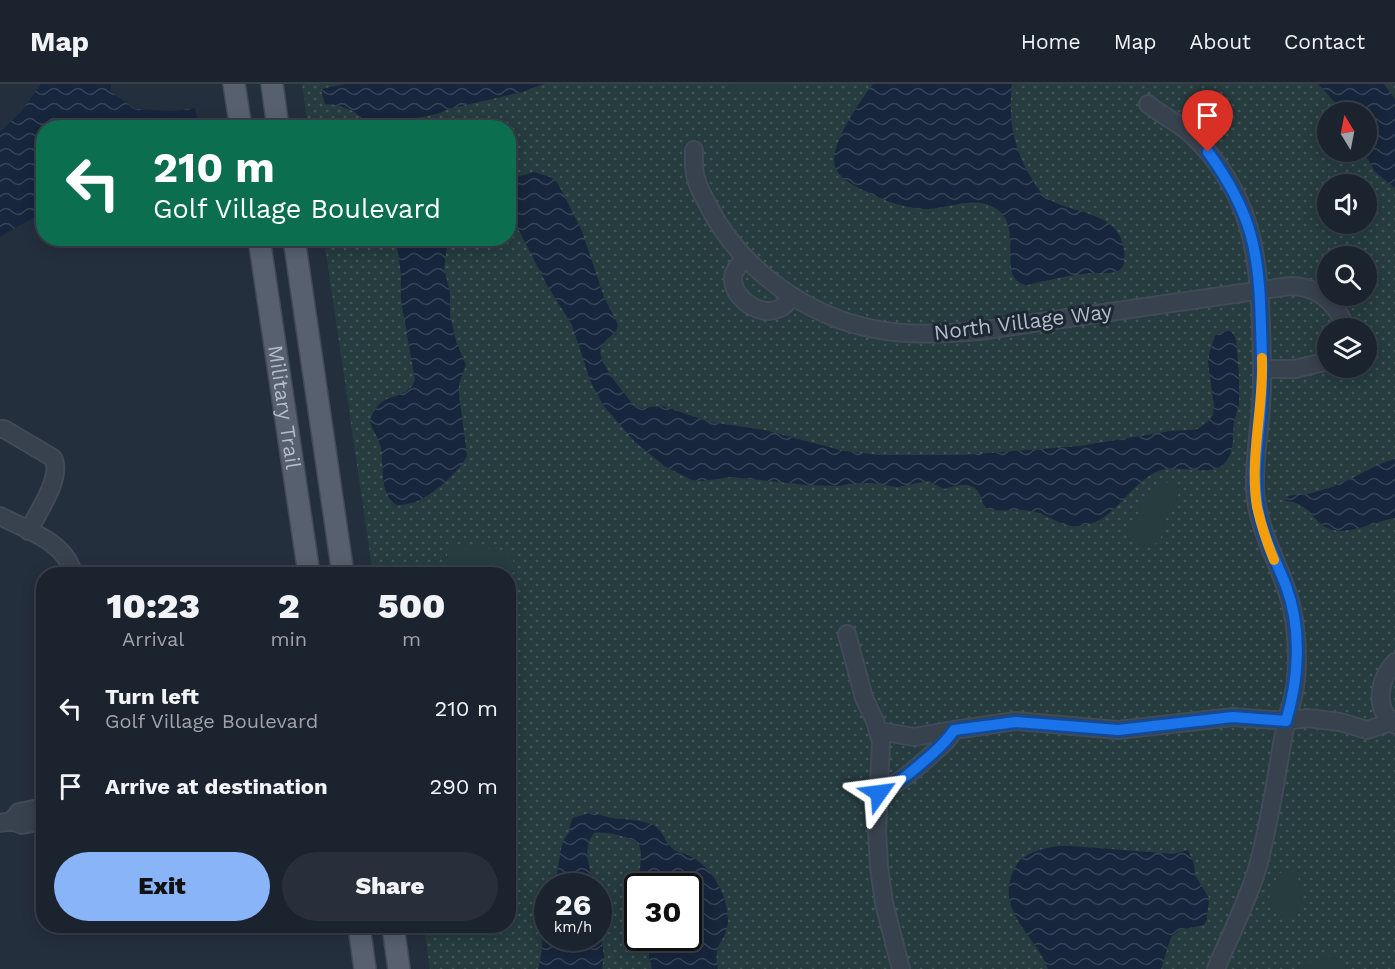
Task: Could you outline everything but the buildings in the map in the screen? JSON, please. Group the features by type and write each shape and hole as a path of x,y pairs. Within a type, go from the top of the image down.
{"main road":[{"path":"234,84 240,120"},
{"path":"272,84 277,120"},
{"name":"Military Trail","path":"260,246 308,567"},
{"name":"Military Trail","path":"295,246 342,567"},
{"path":"360,933 365,969"},
{"path":"394,933 399,969"}],"street":[{"path":"1148,104 1162,116 1187,130 1208,152 1226,176 1250,231 1259,270 1263,369 1255,462 1257,507 1265,539 1290,600 1297,651 1294,695 1286,721 1267,827 1257,868 1216,969"},
{"name":"North Village Way","path":"694,150 694,168 699,187 713,215 745,257 768,279 813,308 872,329 939,334 979,331 1290,286 1299,286 1317,292 1331,303 1340,318"},
{"path":"745,257 734,273 737,293 743,300 758,310 768,312 778,310 787,304 792,296"},
{"path":"1263,369 1295,369 1317,364"},
{"path":"0,429 4,429 53,458 56,464 56,474 28,531"},
{"path":"0,516 56,546 71,563 72,567"},
{"path":"847,634 864,698 879,731 881,753 879,867 884,903 901,969"},
{"path":"879,731 914,736 1016,722 1118,730 1233,717 1286,721 1307,718 1340,722 1367,730 1393,723 1383,708 1380,692 1384,676 1395,662"},
{"path":"879,793 894,786 917,769 947,742 954,730"},
{"path":"6,822 19,812 36,809"},
{"path":"6,822 22,825 36,822"}],"green space":[{"path":"302,84 1395,84 1395,969 430,969 425,933 516,933 516,567 372,567 325,246 516,246 516,120 307,120"},
{"path":"731,84 795,84 779,90 763,89 741,92"},
{"path":"1165,482 1175,484 1178,494 1165,520 1161,537 1149,546 1133,542 1126,534 1129,525 1138,516 1144,497"},
{"path":"460,545 503,550 513,559 514,567 447,567 447,554 452,548"},
{"path":"1287,870 1296,873 1301,890 1301,903 1297,912 1283,917 1271,908 1269,900 1278,876"},
{"path":"1329,956 1339,959 1344,969 1300,969 1311,962"}],"water":[{"path":"41,84 111,84 111,92 135,109 175,111 195,108 198,120 36,120 36,216 0,237 0,132 21,112"},
{"path":"345,84 544,84 522,92 407,120 365,120 353,111 338,105 325,104 321,89"},
{"path":"873,84 1012,84 1013,132 1019,154 1030,176 1043,195 1053,202 1103,220 1113,227 1120,237 1124,251 1122,267 1118,271 1077,275 1027,285 1017,281 1012,274 1008,226 1003,215 993,207 968,203 925,209 910,207 883,199 846,180 836,169 834,160 836,149 846,125"},
{"path":"1318,84 1384,84 1395,99 1395,188 1375,172 1370,162 1377,162 1377,102 1335,102"},
{"path":"534,172 557,182 582,231 604,297 618,325 615,332 601,347 600,353 612,378 635,407 662,406 710,422 764,430 844,451 879,455 963,455 1080,446 1170,431 1198,429 1213,415 1214,405 1208,362 1210,351 1215,336 1221,332 1230,331 1236,341 1239,404 1230,455 1222,466 1214,469 1165,469 1156,472 1146,478 1101,519 1078,526 1065,525 1037,512 986,508 977,490 969,485 944,489 929,481 897,487 871,483 840,486 807,485 731,477 704,481 692,480 666,467 635,442 603,405 590,380 572,325 547,285 516,225 517,177"},
{"path":"397,246 447,246 444,269 450,292 450,315 456,341 466,365 459,384 459,395 467,455 459,468 429,495 415,502 396,505 387,494 383,479 381,448 370,422 379,404 406,391 415,380 401,300 401,274"},
{"path":"1395,459 1395,518 1356,529 1334,530 1327,528 1301,506 1286,501 1285,498 1328,488"},
{"path":"590,813 648,823 659,829 672,848 688,855 705,867 718,884 728,912 727,928 718,947 718,969 652,969 649,957 649,951 702,951 702,873 640,873 641,854 638,842 616,835 594,833 587,852 591,873 557,873 562,846 573,818"},
{"path":"1058,846 1173,854 1188,850 1194,864 1195,875 1209,898 1207,919 1204,925 1180,930 1171,937 1161,969 1048,969 1015,914 1010,903 1009,890 1014,869 1023,858 1036,851"},
{"path":"542,951 603,951 604,956 602,969 538,969"}],"slow traffic":[{"path":"1262,358 1261,405 1255,462 1256,491 1257,507 1265,539 1274,560"}],"route":[{"path":"879,793 894,786 917,769 947,742 954,730 1006,722 1118,730 1233,717 1286,721 1294,695 1297,651 1295,626 1285,585 1265,539 1257,507 1256,491 1255,462 1263,369 1259,270 1247,221 1226,176 1208,152"}]}
